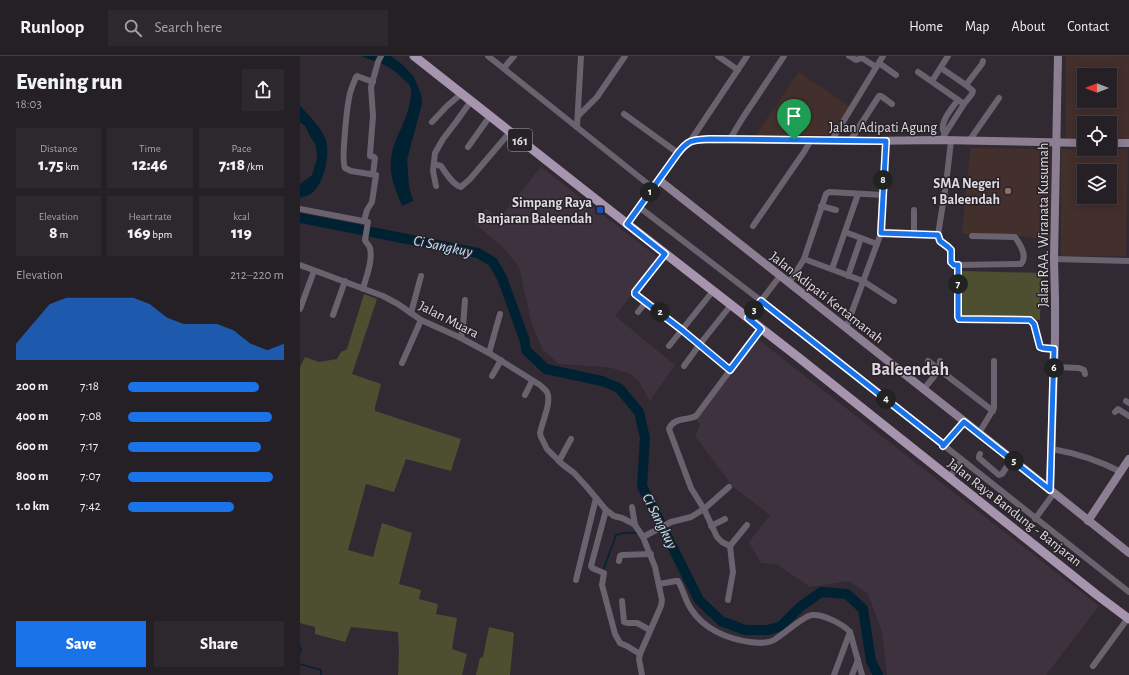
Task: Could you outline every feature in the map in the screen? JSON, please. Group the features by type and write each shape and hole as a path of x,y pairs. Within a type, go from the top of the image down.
{"main road":[{"name":"Jalan Raya Bandung - Banjaran","path":"414,56 1128,618"},
{"name":"Jalan RAA. Wiranata Kusumah","path":"1052,492 1056,299 1054,259 1058,56"},
{"name":"Jalan Adipati Agung","path":"691,140 886,141 943,137 951,141 1077,143"},
{"path":"627,224 678,153 691,140"},
{"path":"1117,143 1129,143"},
{"name":"Jalan Adipati Kertamanah","path":"659,180 1129,553"},
{"path":"1088,521 1125,470 1129,459"}],"street":[{"path":"488,56 654,188"},
{"path":"504,68 514,56"},
{"path":"577,127 581,56"},
{"path":"578,116 596,97 625,56"},
{"path":"718,56 738,70"},
{"path":"691,140 747,56"},
{"path":"730,139 742,118 784,56"},
{"path":"849,56 857,60 862,58 896,75"},
{"path":"832,140 883,56"},
{"path":"932,81 948,56"},
{"path":"363,289 370,255 370,249 368,244 365,242 367,210 372,202 376,176 373,174 375,158 370,156 373,116 371,87 380,59"},
{"path":"966,85 983,61"},
{"path":"941,68 966,85 973,92 943,137"},
{"path":"918,72 964,104"},
{"path":"373,82 357,76 356,77 349,98 343,162 344,167 348,170 373,174"},
{"path":"432,122 461,94"},
{"path":"850,141 879,96 892,104"},
{"path":"969,141 999,98"},
{"path":"943,137 942,123 958,100"},
{"path":"436,186 433,171 436,151 471,101"},
{"path":"624,114 678,153"},
{"path":"468,147 490,116"},
{"path":"434,164 441,166 447,175 456,184 462,187 510,132"},
{"path":"753,226 811,140"},
{"path":"846,328 881,233 886,141"},
{"path":"951,141 938,235 940,241 951,250 951,262 954,265 1023,263 1025,256 1015,237 972,236"},
{"path":"789,283 804,259 821,206 828,192 883,195"},
{"path":"832,269 858,194"},
{"path":"821,206 836,210"},
{"path":"639,207 761,301 1129,592"},
{"path":"300,209 366,222"},
{"path":"914,210 914,234"},
{"path":"845,232 877,244"},
{"path":"881,233 938,235"},
{"path":"848,276 861,238"},
{"path":"665,254 635,294 700,344 730,370"},
{"path":"804,259 863,281 894,301"},
{"path":"1054,259 1129,261"},
{"name":"Jalan Muara","path":"300,265 383,296 398,304 421,320 461,338 489,353 546,391 548,397 540,433 547,449 558,461"},
{"path":"958,265 959,319 1030,320 1034,324 1040,347 1054,349"},
{"path":"300,306 314,271"},
{"path":"410,313 421,276"},
{"path":"748,318 780,276"},
{"path":"333,315 345,282"},
{"path":"669,346 713,291"},
{"path":"461,338 465,300"},
{"path":"638,312 646,302"},
{"path":"684,366 731,305"},
{"path":"489,353 500,314"},
{"path":"402,363 421,320"},
{"path":"730,546 717,538 704,508 691,488 669,428 678,420 696,416 761,329"},
{"path":"492,376 501,360"},
{"path":"928,361 993,411"},
{"path":"923,390 939,369 940,361"},
{"path":"979,433 995,406 994,361"},
{"path":"1054,367 1079,368 1084,370 1085,374"},
{"path":"525,395 532,381"},
{"path":"1115,412 1118,409 1129,416"},
{"path":"944,445 943,446 964,422"},
{"path":"571,439 558,461 574,473 606,510 614,516 635,525 645,536 655,567 661,603 640,654 642,675"},
{"path":"1052,449 1125,470"},
{"path":"980,454 979,458 999,475 1002,474 1012,459"},
{"path":"949,478 962,460"},
{"path":"645,536 671,522 691,517 730,487"},
{"path":"1036,518 1035,519 1052,492"},
{"path":"576,580 596,498"},
{"path":"632,506 635,525"},
{"path":"606,510 591,566 592,568 604,572 602,585 615,634 620,643 640,654"},
{"path":"711,526 725,519"},
{"path":"728,600 733,572 730,546 747,525"},
{"path":"619,561 620,556 622,555 651,554"},
{"path":"659,584 676,580 678,581 690,608 707,626 736,640 754,643 769,642 805,617 813,614 832,620 850,632 862,675"},
{"path":"622,601 624,622 637,623 650,630"},
{"path":"1093,666 1128,618"},
{"path":"834,675 850,632"},
{"path":"852,675 858,660"}],"shaded area":[{"path":"1066,56 1129,56 1129,139 1117,139 1117,116 1077,116 1077,139 1066,140"},
{"path":"799,72 850,107 833,135 755,136"},
{"name":"SMA Negeri 1 Baleendah","path":"970,148 1051,149 1050,240 1011,235 962,234"},
{"path":"1061,149 1077,149 1077,156 1117,156 1117,149 1128,149 1126,256 1061,256"},
{"path":"541,167 660,259 615,316 675,365 650,401 638,380 628,373 608,367 559,364 543,350 532,325 519,267 503,247 474,223 486,208 499,219"},
{"path":"755,337 1099,606 1046,675 887,675 882,632 868,594 849,581 810,587 778,565 761,563 749,542 770,515 733,487 695,436 700,425 695,418"}],"green space":[{"path":"962,271 1041,273 1040,320 962,318"},
{"path":"364,294 377,299 352,374 381,384 375,411 461,439 451,471 406,459 394,492 366,484 348,550 373,557 382,523 412,533 399,584 421,590 419,599 438,604 436,614 457,618 452,649 467,654 462,675 398,675 398,632 351,627 345,642 315,634 315,627 300,623 300,367 305,357 319,362 337,359 341,352 347,349"},
{"path":"489,627 514,633 510,675 476,675 480,658 483,657"}],"water":[{"path":"361,56 391,56 403,65 414,77 421,94 422,104 407,160 409,186 413,201 402,206 392,177 391,159 397,137 410,105 410,86 397,73 388,67"},
{"path":"300,105 323,133 327,144 327,158 324,173 318,186 311,194 300,198 300,184 312,175 317,159 316,146 305,126 300,122"}],"waterway":[{"name":"Ci Sangkuy","path":"300,218 478,253 493,262 502,278 525,341 526,350 546,369 602,381 619,388 639,412 645,438 642,486 699,600 721,621 745,630 768,630 781,626 800,607 821,592 847,594 863,609 871,661 878,675"},
{"path":"652,529 660,522"},
{"path":"603,571 616,535 624,533 638,533"},
{"path":"300,647 300,653"},
{"path":"300,664 321,670 321,675"}],"place":[{"name":"SMA Negeri 1 Baleendah","path":"1008,191"},
{"name":"Simpang Raya Banjaran Baleendah","path":"600,210"}],"district":[{"name":"Baleendah","path":"910,369"}],"route":[{"path":"794,140 710,139 691,140 685,145 627,224 665,254 635,294 682,330 730,370 761,329 748,318 761,301 944,445 943,446 964,422 1050,490 1054,349 1040,347 1034,324 1030,320 959,319 958,265 952,264 951,250 940,241 938,235 881,233 886,141 794,140"}]}
